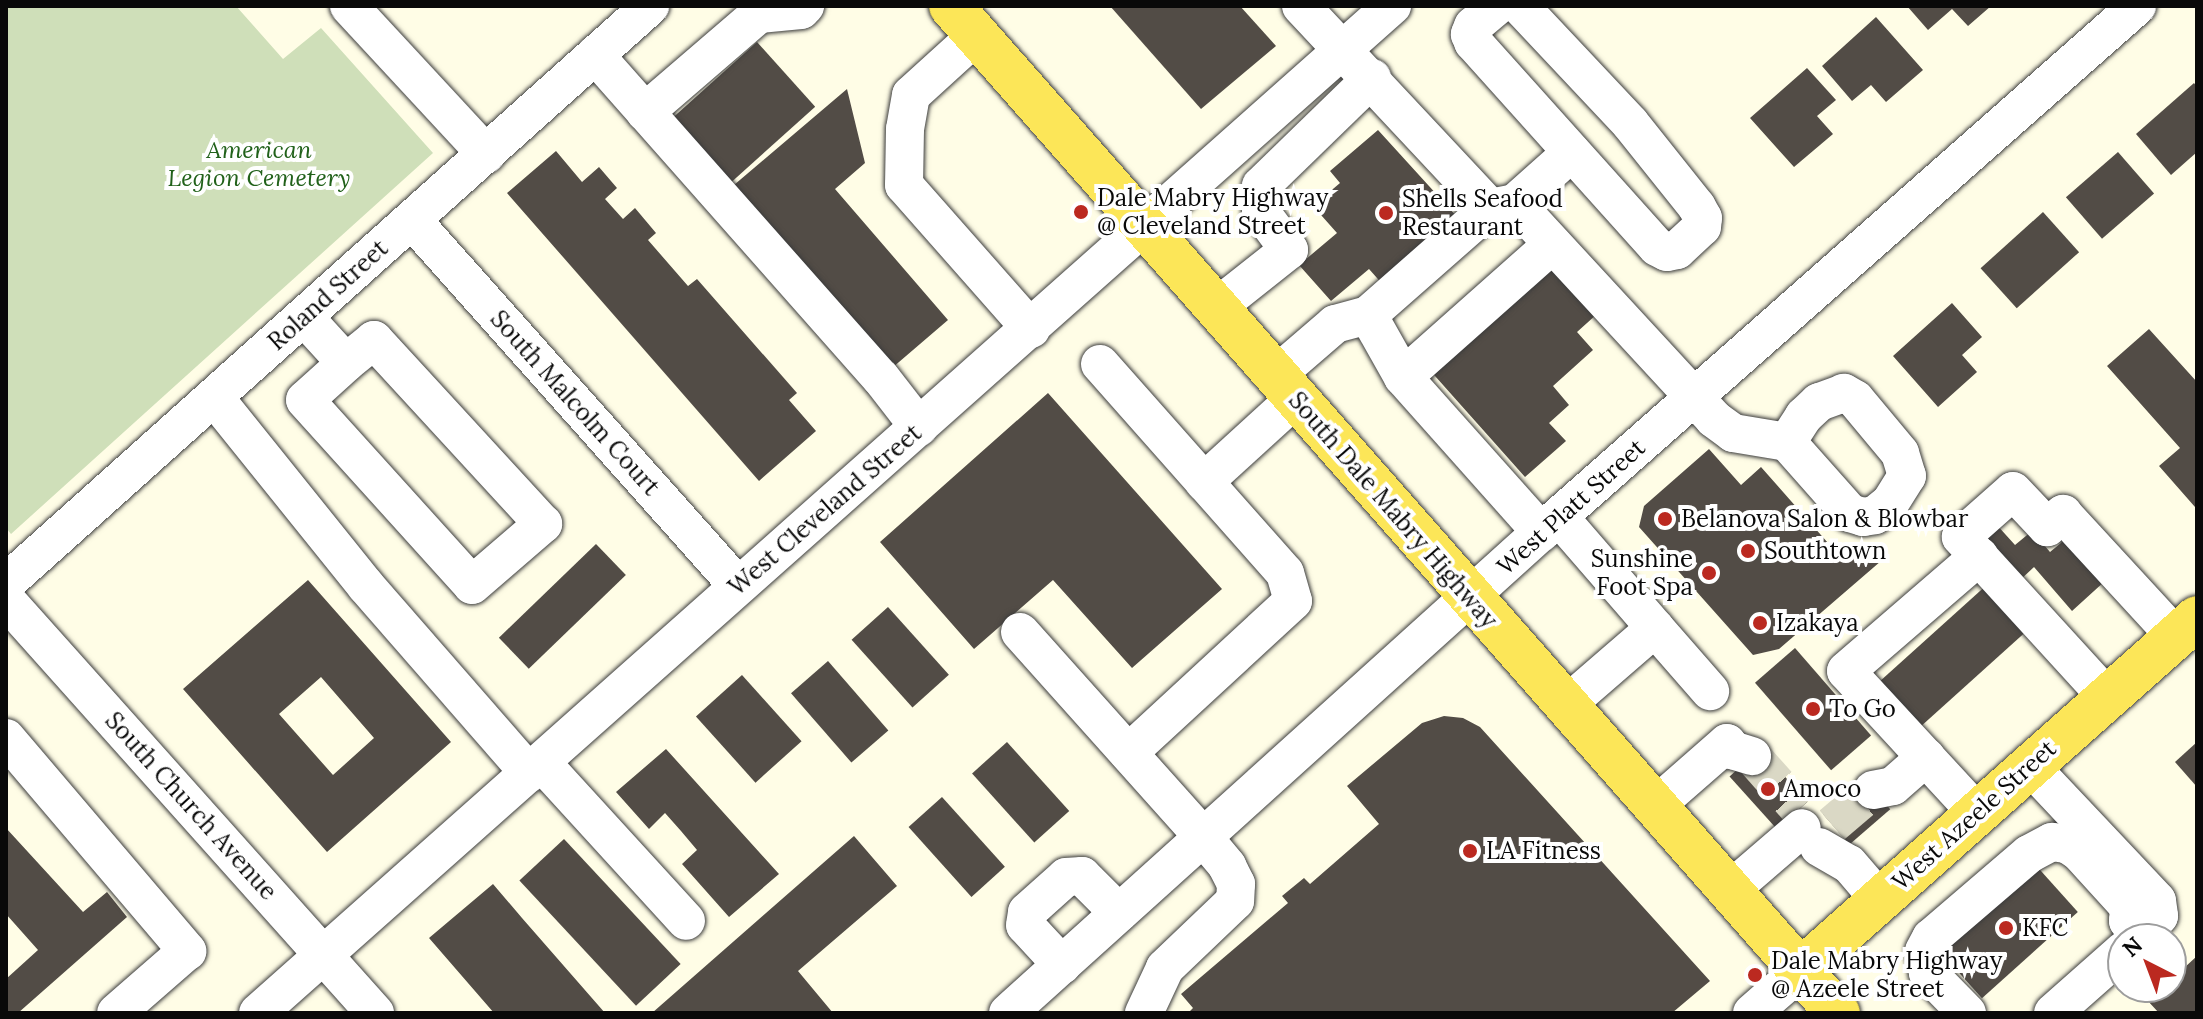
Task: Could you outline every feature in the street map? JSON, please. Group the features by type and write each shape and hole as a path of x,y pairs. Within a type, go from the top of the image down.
{"main road":[{"name":"South Dale Mabry Highway","path":"964,20 1469,598 1838,1013"},
{"name":"West Azeele Street","path":"1800,971 2186,628"}],"street":[{"path":"349,6 486,154"},
{"name":"Roland Street","path":"8,600 214,397 650,6"},
{"path":"645,112 759,14 801,10 805,6"},
{"path":"1301,6 1502,206 1553,244 1693,399 1733,433 1787,442"},
{"name":"West Cleveland Street","path":"258,1013 1392,6"},
{"path":"1497,6 1473,26 1470,34 1473,42 1657,247 1667,252 1677,250 1702,227 1703,218 1697,207 1630,123 1520,6"},
{"name":"West Platt Street","path":"1008,1013 1550,525 2137,6"},
{"path":"964,20 911,95 905,129 904,185 1031,329"},
{"path":"595,55 881,378 919,427"},
{"path":"1261,186 1311,134 1372,78"},
{"path":"1282,105 1311,134"},
{"path":"1217,307 1289,250 1261,212 1261,186 1231,150"},
{"path":"1204,482 1286,387 1335,324 1368,315 1572,152"},
{"name":"South Malcolm Court","path":"412,220 738,586"},
{"path":"1403,377 1553,244"},
{"path":"1368,315 1403,377 1655,628 1710,691"},
{"path":"304,317 346,363"},
{"path":"374,340 543,524 472,585 305,400 346,363 374,340"},
{"path":"1100,364 1285,573 1293,601 1128,753"},
{"path":"214,397 366,586 535,768 686,921"},
{"path":"2107,697 1961,537 2013,491 2047,527 2063,514 2186,628"},
{"path":"1977,813 1846,671 1979,556"},
{"name":"South Church Avenue","path":"8,600 375,1013"},
{"path":"1565,706 1655,628"},
{"path":"1020,632 1203,837 1233,875 1237,892 1235,901 1165,968 1144,1013"},
{"path":"6,738 187,951 116,1013"},
{"path":"1654,807 1727,743 1741,759"},
{"path":"1884,793 1926,757"},
{"path":"2030,766 2157,901 2159,916 2150,923"},
{"path":"1729,891 1813,828 1879,899"},
{"path":"1967,1013 1928,973 1924,951 1931,938 2036,850 2052,842 2067,844 2079,852 2129,907 2131,923"},
{"path":"1062,965 1025,925 1027,912 1066,877 1082,876 1119,913"},
{"path":"2053,1013 2107,961"},
{"name":"West Azeele Street","path":"1752,1013 1800,971"}],"green space":[{"name":"American Legion Cemetery","path":"6,6 236,6 283,59 321,28 433,153 11,534 6,528"}],"building":[{"path":"1110,6 1240,6 1276,46 1201,109"},
{"path":"1907,6 1991,6 1968,26 1952,9 1928,30"},
{"path":"1876,17 1923,70 1886,102 1871,85 1852,101 1822,66"},
{"path":"757,42 815,107 731,182 673,118"},
{"path":"1807,68 1836,100 1817,116 1833,134 1794,167 1750,118"},
{"path":"2194,83 2197,87 2197,152 2171,175 2136,134"},
{"path":"847,89 865,163 835,189 948,320 892,368 734,185"},
{"name":"Shells Seafood Restaurant","path":"1378,130 1459,219 1385,287 1369,269 1331,301 1299,265 1337,233 1313,206 1340,183 1330,171"},
{"path":"556,151 582,182 599,167 617,188 605,199 623,219 635,208 656,233 648,240 688,286 697,279 797,393 789,400 816,431 759,481 507,193"},
{"path":"2118,152 2154,194 2102,239 2066,197"},
{"path":"2043,212 2079,252 2017,308 1981,268"},
{"path":"1548,259 1597,314 1577,332 1593,350 1553,386 1569,405 1549,423 1566,441 1525,477 1427,367"},
{"path":"1952,303 1982,337 1962,355 1977,372 1938,407 1893,356"},
{"path":"2149,329 2197,382 2195,507 2159,466 2180,448 2107,366"},
{"path":"1048,393 1222,589 1132,668 1053,580 974,649 880,542"},
{"name":"Southtown","path":"1709,449 1741,485 1761,467 1843,560 1864,542 1881,561 1779,649 1753,655 1639,527 1644,506"},
{"path":"1996,524 2015,545 2032,531 2050,552 2067,538 2105,581 2072,611 2034,567 2018,582 1979,538"},
{"path":"596,544 626,575 529,669 499,638"},
{"path":"308,580 451,742 327,852 183,689","holes":["321,677 374,738 333,775 279,714"]},
{"path":"1990,582 2031,627 1913,734 1872,688"},
{"path":"888,607 949,675 912,707 852,640"},
{"name":"To Go","path":"1795,648 1871,736 1831,770 1755,683"},
{"path":"828,661 888,730 851,763 791,693"},
{"path":"742,675 802,741 755,783 696,716"},
{"name":"LA Fitness","path":"1444,716 1463,718 1480,727 1710,981 1672,1013 1188,1013 1193,1008 1181,994 1288,903 1282,896 1304,878 1310,884 1379,824 1347,786 1422,723"},
{"path":"1007,742 1069,811 1034,843 972,773"},
{"path":"2197,742 2197,787 2175,762"},
{"path":"666,749 779,874 729,917 682,864 697,850 665,813 649,829 616,792"},
{"name":"Amoco","path":"1760,749 1808,802 1777,829 1730,776"},
{"name":"Amoco","path":"1864,779 1890,809 1849,845 1823,814"},
{"path":"942,797 1005,867 971,897 909,827"},
{"path":"6,828 83,912 107,892 127,917 18,1013 6,1013 6,979 38,950 6,914"},
{"path":"854,836 897,886 798,971 833,1013 652,1013"},
{"path":"564,839 681,964 636,1006 519,881"},
{"name":"KFC","path":"2031,860 2078,912 1982,998 1935,946"},
{"path":"493,884 605,1013 494,1013 429,938"},
{"path":"2197,956 2197,1013 2159,1013 2150,1003 2187,1003 2187,965"}],"tunnel":[{"path":"1752,756 1799,809"},
{"path":"1832,825 1873,790"}],"place":[{"name":"Dale Mabry Highway @ Cleveland Street","path":"1081,212"},
{"name":"Shells Seafood Restaurant","path":"1386,213"},
{"name":"Belanova Salon & Blowbar","path":"1665,519"},
{"name":"Southtown","path":"1748,551"},
{"name":"Sunshine Foot Spa","path":"1709,573"},
{"name":"Izakaya","path":"1760,623"},
{"name":"To Go","path":"1813,709"},
{"name":"Amoco","path":"1768,789"},
{"name":"LA Fitness","path":"1470,851"},
{"name":"KFC","path":"2006,928"},
{"name":"Dale Mabry Highway @ Azeele Street","path":"1755,975"}]}
